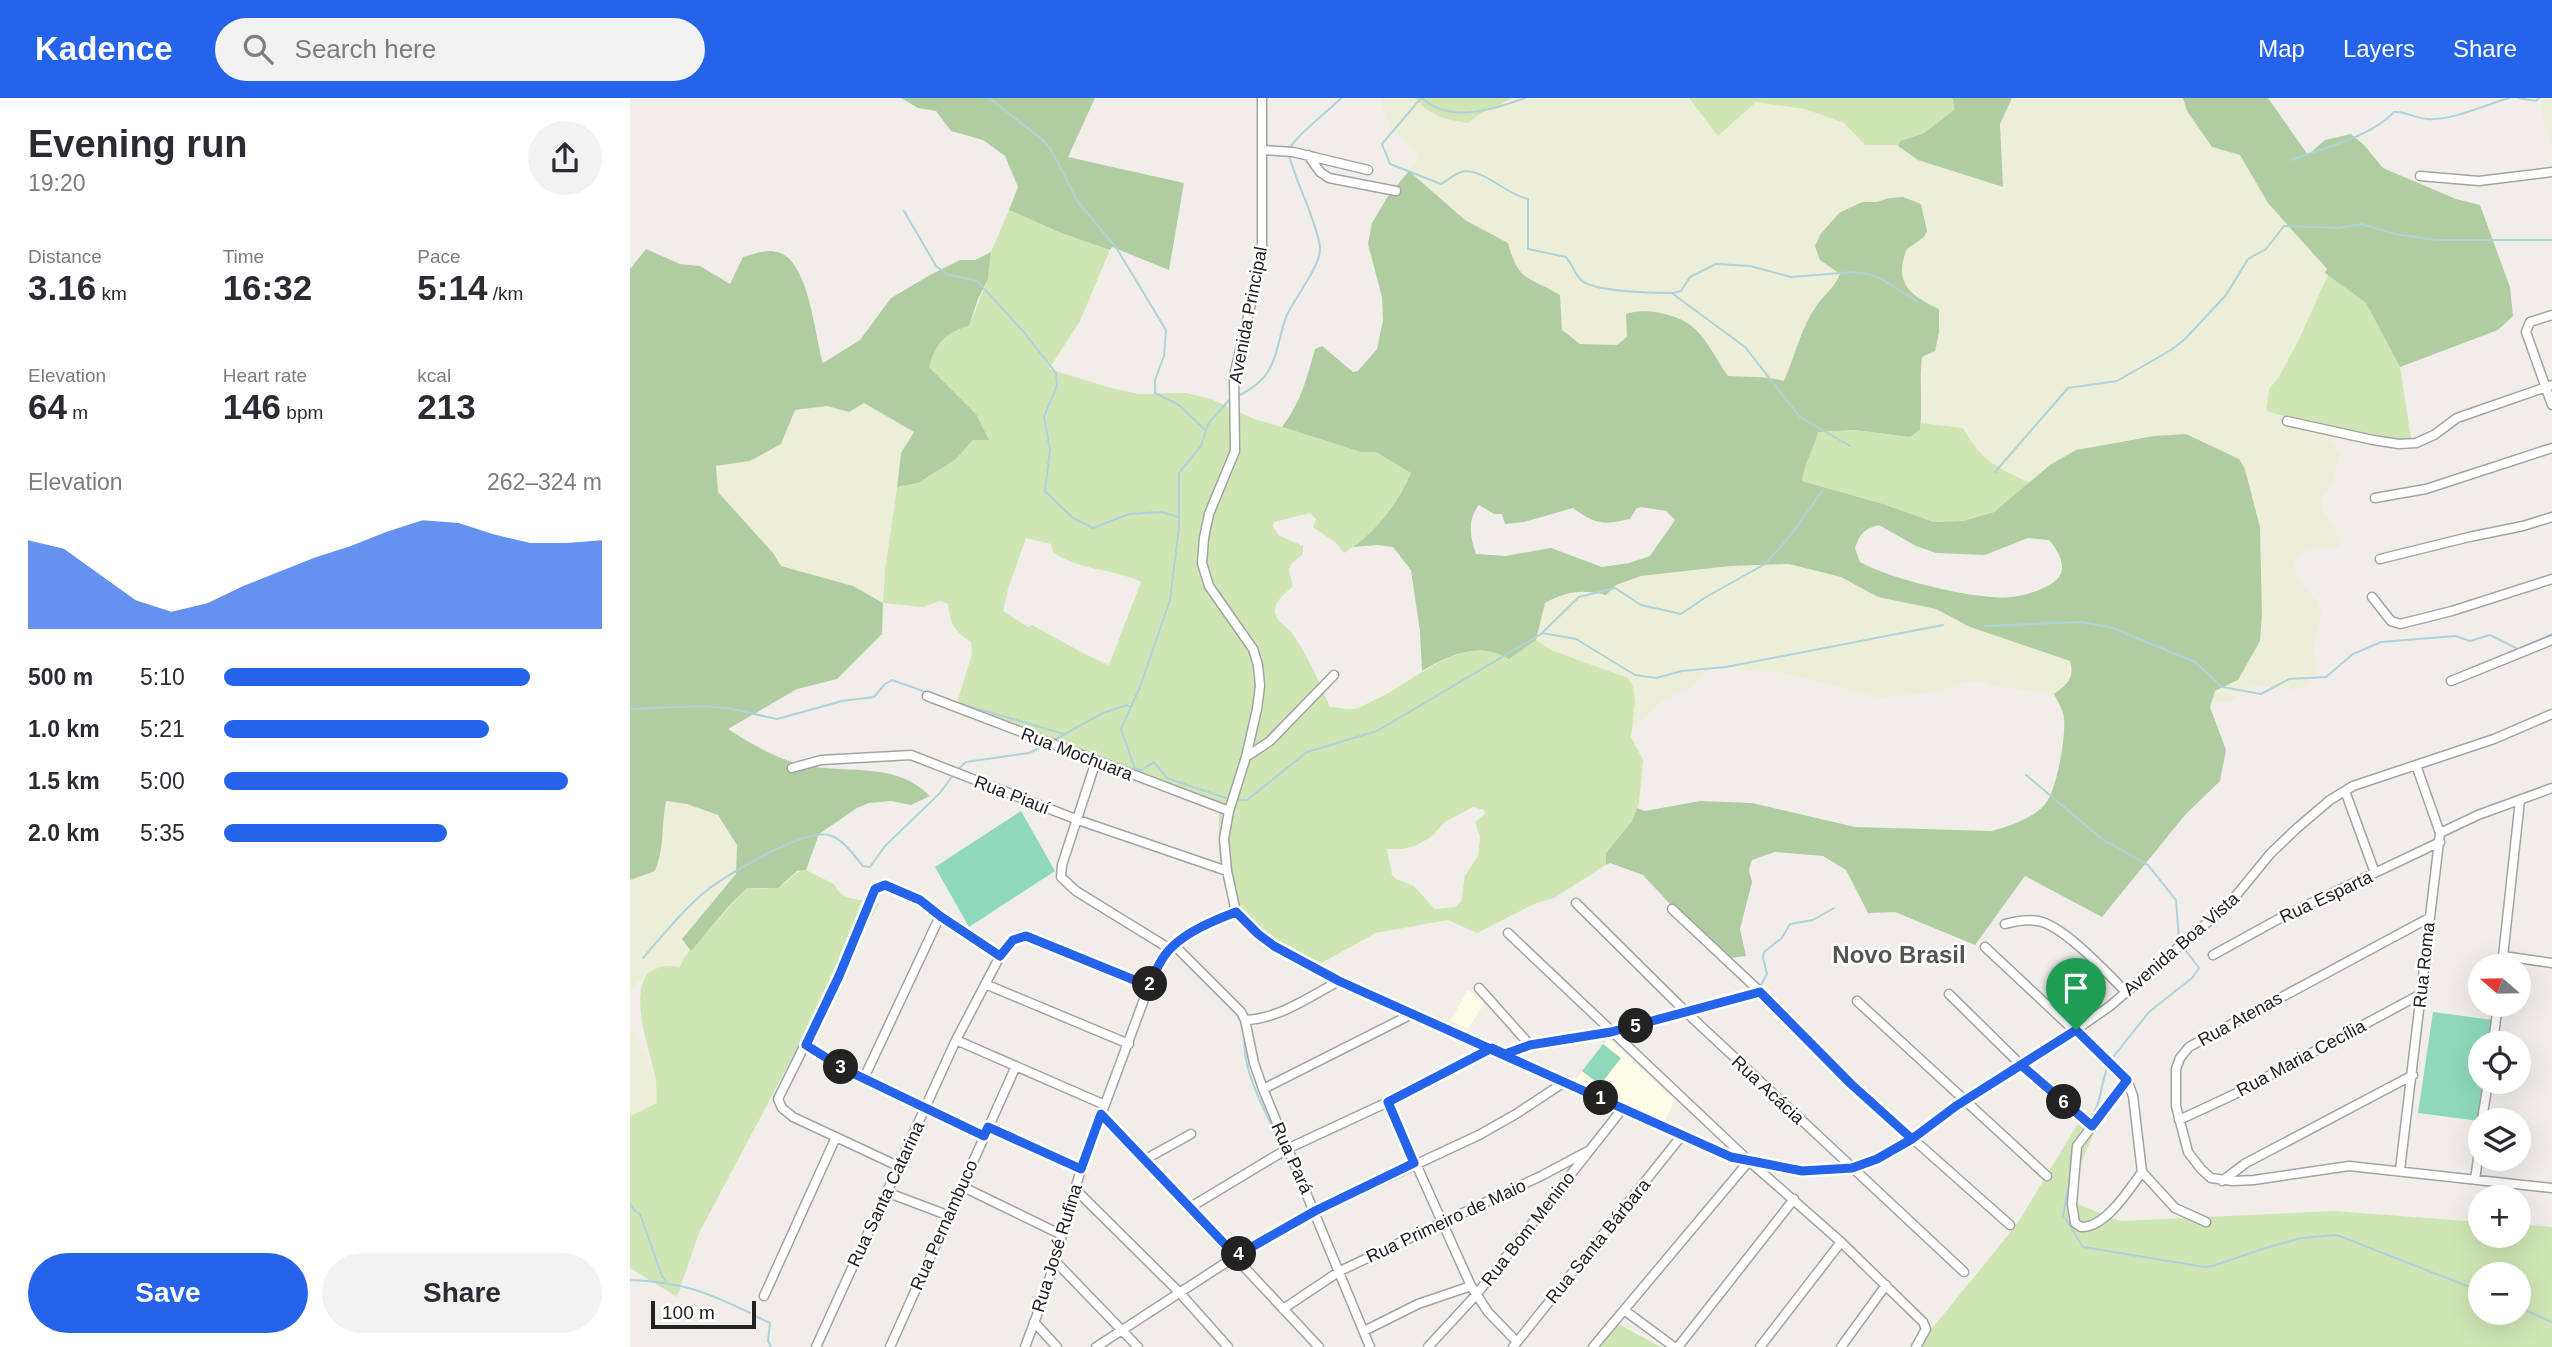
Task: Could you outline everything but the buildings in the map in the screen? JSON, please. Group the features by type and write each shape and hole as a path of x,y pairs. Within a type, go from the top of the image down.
{"street":[{"name":"Avenida Principal","path":"1236,912 1227,871 1224,839 1259,698 1258,666 1252,649 1209,586 1203,571 1202,554 1209,514 1235,451 1233,383 1262,247 1262,98"},
{"path":"1263,150 1287,151 1368,170"},
{"path":"1308,155 1320,172 1329,178 1396,191"},
{"path":"2420,176 2479,181 2552,172"},
{"path":"2551,315 2530,322 2526,328 2549,386 2552,405"},
{"path":"2287,421 2373,440 2399,444 2416,443 2434,435 2457,418 2549,386"},
{"path":"2375,498 2426,489 2552,448"},
{"path":"2380,559 2552,517"},
{"path":"2372,597 2391,621 2400,624 2452,611 2552,579"},
{"path":"2451,681 2552,640"},
{"path":"1246,757 1270,741 1334,675"},
{"name":"Rua Mochuara","path":"926,696 1229,811"},
{"name":"Avenida Boa Vista","path":"1852,1168 1912,1139 1966,1100 2076,1030 2126,992 2230,903 2270,854 2330,800 2353,786 2494,739 2552,715"},
{"name":"Rua Piauí","path":"792,768 821,760 911,755 1078,820 1227,871"},
{"path":"1096,761 1062,865 1061,877 1076,891 1172,947 1236,1006 1245,1020 1258,1019 1293,1006 1339,981"},
{"name":"Rua Roma","path":"2400,1170 2440,837 2416,765"},
{"name":"Rua Esparta","path":"2213,955 2284,916 2375,873 2478,815 2552,788"},
{"path":"2345,792 2375,873"},
{"path":"2503,954 2520,800"},
{"path":"898,1166 793,1117 782,1108 779,1095 839,976 875,889 885,885 920,900 1000,956"},
{"name":"Rua Acácia","path":"1576,903 1687,1013 1964,1272"},
{"path":"1672,909 1760,992 1851,1084 2010,1225"},
{"path":"1236,912 1274,946 1339,981 1731,1157 1802,1171 1852,1168"},
{"name":"Rua José Rufina","path":"1026,1347 1055,1261 1081,1169 1149,986 1172,947 1210,923 1236,912"},
{"path":"864,1078 940,916"},
{"name":"Rua Atenas","path":"2222,1181 2207,1175 2190,1156 2179,1120 2175,1094 2175,1075 2180,1058 2189,1047 2429,918"},
{"path":"2005,924 2029,920 2047,923 2094,960 2126,992"},
{"path":"1507,933 1749,1161 1841,1242 1923,1322 1926,1329 1916,1347"},
{"name":"Rua Santa Catarina","path":"816,1347 956,1040 1000,956 1013,940 1022,936 1030,937 1149,986"},
{"path":"1985,947 2127,1080 2132,1092 2142,1172 2171,1205 2206,1222"},
{"path":"2531,960 2552,963"},
{"path":"985,984 1129,1044"},
{"path":"1479,988 1530,1045"},
{"path":"1505,1054 1530,1045 1611,1032 1760,992"},
{"path":"1949,994 2021,1065 2092,1126"},
{"name":"Rua Maria Cecília","path":"2179,1120 2235,1094 2421,995"},
{"path":"1857,1001 2047,1176"},
{"path":"1263,1089 1414,1013"},
{"name":"Rua Pará","path":"1245,1020 1254,1063 1263,1089 1364,1331"},
{"path":"956,1040 1103,1109 1144,1160 1319,1347"},
{"path":"806,1045 864,1078 926,1106 1081,1169"},
{"path":"1189,1208 1287,1149 1388,1102 1492,1048"},
{"name":"Rua Pernambuco","path":"890,1347 1016,1066"},
{"path":"2222,1181 2246,1163 2413,1075"},
{"path":"2127,1080 2079,1143 2072,1209 2077,1225 2088,1227 2105,1216 2142,1172"},
{"path":"1096,1347 1236,1256 1315,1211 1479,1135 1566,1081"},
{"path":"1388,1102 1471,1286 1488,1312 1515,1344"},
{"name":"Rua Bom Menino","path":"1429,1347 1476,1295 1623,1108"},
{"path":"1144,1160 1191,1134"},
{"name":"Rua Santa Bárbara","path":"1515,1344 1683,1135"},
{"path":"764,1296 836,1137"},
{"name":"Rua Primeiro de Maio","path":"1283,1309 1340,1271 1588,1151"},
{"path":"1593,1347 1749,1161"},
{"path":"2222,1181 2254,1180 2338,1166 2400,1170 2552,1188 2552,1183"},
{"path":"2475,1180 2476,1171"},
{"path":"961,1186 1062,1235"},
{"path":"1075,1189 1179,1292 1228,1347"},
{"path":"886,1192 947,1215"},
{"path":"1623,1310 1676,1347 1794,1199"},
{"path":"1760,1347 1841,1242"},
{"path":"1055,1261 1138,1347"},
{"path":"1841,1347 1886,1285"},
{"path":"1370,1347 1364,1331 1409,1308 1471,1286"},
{"path":"1034,1322 1058,1347"}],"shaded area":[{"path":"1382,98 1415,98 1426,111 1446,120 1481,112 1511,98 1689,98 1719,136 1756,102 1805,109 1844,123 1865,145 1899,145 1918,160 2002,187 2000,124 2012,98 2183,98 2187,111 2212,147 2240,155 2268,203 2327,269 2325,273 2328,275 2300,337 2279,377 2269,389 2266,411 2323,426 2340,455 2333,482 2321,499 2324,512 2342,541 2338,549 2313,547 2300,553 2294,564 2297,576 2316,601 2322,614 2313,650 2317,678 2304,688 2257,685 2248,688 2231,701 2211,704 2215,691 2238,680 2260,641 2260,527 2245,469 2239,459 2154,436 2076,450 2030,483 1994,465 1976,452 1963,428 1921,423 1923,408 1919,385 1922,357 1939,309 1913,296 1904,284 1901,271 1907,249 1918,242 1927,231 1921,204 1890,198 1862,202 1839,213 1827,226 1827,266 1841,274 1817,304 1784,381 1728,376 1695,328 1628,337 1617,345 1580,345 1562,330 1560,295 1526,278 1514,266 1508,243 1465,220 1409,171 1420,157 1391,128 1383,109"},
{"path":"2541,98 2552,98 2552,149 2543,118"},
{"path":"864,403 914,432 901,454 883,603 853,586 781,566 773,553 718,492 715,465 750,461 781,444 795,410 827,406 849,412"},
{"path":"1790,564 1841,577 1878,597 1936,609 1970,627 2070,661 2073,670 2068,684 2054,694 1992,686 1983,681 1965,682 1942,691 1879,698 1784,673 1737,670 1723,663 1709,667 1693,686 1664,700 1630,730 1635,702 1619,674 1551,650 1536,640 1545,602 1564,593 1586,590 1606,595 1616,585 1641,576 1730,566"},
{"path":"666,801 687,804 718,815 737,845 736,874 683,938 691,951 678,968 637,982 630,994 630,880 655,871 662,854"},
{"path":"1468,990 1485,1002 1468,1029 1450,1021"},
{"path":"630,1023 655,1075 657,1103 630,1116"},
{"path":"1608,1038 1675,1100 1665,1121 1575,1081"}],"green space":[{"path":"901,98 1095,98 1068,157 1184,183 1169,270 1112,247 1110,250 1061,233 1009,210 1018,187 1005,156 983,140 951,131 936,111 918,108"},
{"path":"1415,98 1511,98 1480,114 1469,123 1439,116"},
{"path":"1689,98 1953,98 1954,110 1924,133 1900,141 1899,145 1865,145 1844,123 1805,109 1756,102 1718,136"},
{"path":"1953,98 2012,98 2000,124 2003,187 1918,160 1898,146 1900,141 1924,133 1954,110"},
{"path":"2183,98 2268,98 2308,155 2325,140 2351,134 2383,168 2456,199 2480,205 2510,287 2513,316 2498,330 2400,367 2366,303 2325,273 2327,269 2268,203 2240,155 2212,147 2187,111"},
{"path":"1409,171 1465,220 1508,243 1521,272 1560,295 1562,330 1580,344 1617,345 1627,337 1626,314 1643,311 1662,313 1681,319 1695,329 1728,376 1764,377 1784,381 1807,323 1840,274 1820,260 1815,246 1820,235 1839,213 1862,202 1903,197 1921,204 1927,231 1924,237 1907,249 1902,270 1903,279 1912,293 1939,309 1939,332 1935,351 1922,357 1920,430 1910,437 1855,430 1818,432 1802,481 1934,522 1963,521 1994,512 2050,465 2076,450 2154,436 2186,434 2239,459 2245,469 2260,527 2262,614 2260,641 2238,680 2215,691 2210,707 2226,750 2220,781 2185,815 2102,917 2025,876 1975,945 1895,912 1868,913 1846,870 1823,856 1775,852 1752,860 1749,870 1752,882 1740,929 1746,956 1730,958 1708,945 1643,875 1610,863 1606,865 1606,853 1632,821 1637,808 1645,811 1700,801 1752,803 1855,827 1992,831 2007,826 2038,811 2048,800 2055,783 2064,727 2063,713 2054,694 2069,680 2070,661 1970,627 1936,609 1878,597 1841,577 1789,564 1730,566 1641,576 1616,585 1606,595 1582,592 1560,596 1545,603 1536,640 1509,659 1487,651 1464,652 1422,671 1420,632 1411,570 1393,547 1353,547 1387,514 1411,473 1376,452 1361,452 1282,427 1299,399 1315,349 1322,346 1353,372 1358,371 1377,349 1383,320 1382,297 1368,244 1372,223 1388,196","holes":["1479,505 1494,514 1502,514 1505,524 1524,522 1573,508 1600,522 1630,519 1636,509 1641,507 1666,511 1675,520 1650,556 1629,563 1602,567 1551,548 1505,556 1476,554 1471,528","1879,525 1916,546 1936,553 1985,555 2028,538 2049,540 2059,555 2061,572 2054,582 2013,597 1979,596 1935,587 1892,575 1860,562 1855,548 1859,539 1866,530"]},
{"path":"1009,210 1061,233 1110,250 1080,321 1049,369 1139,394 1186,393 1211,399 1252,418 1361,452 1376,452 1412,473 1384,518 1344,553 1336,543 1313,527 1316,519 1310,513 1274,522 1273,526 1278,535 1303,546 1303,554 1291,564 1289,570 1293,586 1278,601 1276,615 1303,651 1330,707 1359,707 1455,655 1491,651 1509,658 1536,640 1551,650 1628,678 1633,687 1635,702 1631,737 1643,760 1639,803 1632,821 1606,853 1606,865 1554,898 1534,904 1477,933 1448,920 1376,933 1316,966 1272,940 1251,919 1227,884 1219,847 1219,803 1006,730 955,709 972,654 971,642 954,626 948,604 940,601 923,607 883,603 885,570 897,487 918,483 955,460 973,440 976,414 929,367 938,345 954,332 969,326 988,279 991,252","holes":["1026,538 1051,544 1053,552 1073,563 1141,582 1109,665 1032,625 1028,627 1003,611","1473,807 1484,810 1485,814 1475,822 1480,837 1478,856 1465,876 1461,901 1456,907 1435,909 1414,886 1392,875 1387,849 1403,849 1417,845 1431,837 1445,822"]},
{"path":"646,249 680,264 700,266 730,284 743,257 766,251 780,253 790,259 804,285 823,363 860,340 891,298 960,260 975,260 991,252 988,279 969,326 954,332 938,345 929,367 976,414 989,440 973,440 955,460 918,483 897,487 901,453 914,432 864,403 849,412 827,406 795,410 781,444 750,461 716,466 718,492 773,553 781,566 853,586 883,603 882,634 837,679 797,689 728,729 761,749 796,763 884,773 916,784 930,796 911,805 891,801 869,803 857,808 819,834 806,870 797,871 778,888 747,888 691,951 682,939 736,874 737,845 718,815 687,804 666,801 660,853 655,871 630,880 630,269"},
{"path":"2328,275 2366,303 2400,367 2411,438 2363,435 2266,411 2269,389 2279,377 2300,337"},
{"path":"1921,423 1963,428 1977,449 1991,462 2030,483 1994,512 1963,521 1934,522 1802,481 1818,432 1855,430 1910,437 1920,430"},
{"path":"1021,811 1055,871 969,927 935,867"},
{"path":"806,870 834,884 845,897 879,904 801,1041 699,1233 677,1297 630,1268 630,1116 657,1103 656,1078 640,1008 643,983 648,973 659,967 679,968 686,955 747,888 778,887 797,872"},
{"path":"2433,1012 2493,1020 2492,1031 2468,1031 2468,1094 2482,1094 2481,1108 2468,1108 2468,1120 2418,1113"},
{"path":"1603,1044 1621,1058 1600,1085 1582,1071"},
{"path":"2079,1122 2096,1128 2081,1163 2074,1203 2121,1221 2334,1211 2468,1221 2468,1248 2531,1248 2531,1225 2552,1227 2552,1347 1917,1347 2017,1224"},
{"path":"1613,1321 1661,1347 1586,1347"}],"waterway":[{"path":"989,98 1050,148 1078,202 1117,249 1166,330 1164,356 1155,380 1155,393 1179,405 1204,429"},
{"path":"1290,148 1341,98"},
{"path":"1421,98 1382,144 1390,164 1441,184 1461,172 1477,173 1528,199 1528,249 1566,257 1579,278 1588,284 1625,291 1673,293 1681,291 1690,277 1716,264 1750,266 1791,277 1853,272 1868,274 1878,277 1918,302"},
{"path":"1422,98 1445,111 1459,112 1486,110 1525,98"},
{"path":"2291,160 2360,135 2394,112 2436,119 2509,98"},
{"path":"2518,98 2536,101 2539,98"},
{"path":"1240,395 1257,384 1269,369 1287,315 1317,263 1319,254 1320,247 1314,224 1289,155"},
{"path":"904,211 936,266 946,274 977,281 1022,330 1056,373 1057,385 1044,417 1050,450 1045,491 1073,518 1093,528 1129,514 1161,512 1179,517"},
{"path":"1995,472 2068,388 2117,381 2185,339 2226,295 2248,259 2266,249 2284,226 2339,228 2361,224 2395,234 2435,240 2552,240"},
{"path":"1673,294 1745,347 1800,417 1850,446"},
{"path":"1226,798 1167,778 1154,762 1141,770 1135,769 1121,729 1140,687 1170,600 1179,527 1179,473 1201,446 1208,424 1229,400"},
{"path":"1237,800 1247,800 1307,752 1377,731 1541,634 1579,597 1615,588 1641,605 1681,614 1765,564 1786,541 1823,490"},
{"path":"1985,626 2082,622 2113,628 2195,662 2222,687 2261,694 2289,679 2326,677 2353,654 2381,642 2455,636 2470,641 2490,635 2518,649"},
{"path":"1542,633 1576,639 1635,675 1656,678 1682,671 1726,667 1943,625"},
{"path":"2524,647 2552,634"},
{"path":"630,709 703,706 777,719 842,701 874,697 892,680 954,702 1064,734"},
{"path":"1054,740 1103,713 1127,705 1130,707"},
{"path":"956,771 966,762 1029,753 1046,745"},
{"path":"643,958 681,914 706,891 731,874 787,844 821,835 832,836 846,845 863,866 870,867 885,846 940,793 953,775"},
{"path":"2026,775 2102,839 2148,865 2176,900 2179,940"},
{"path":"1760,987 1767,974 1764,952 1782,938 1790,924 1813,920 1834,908"},
{"path":"2110,1061 2149,1012 2192,978 2199,968 2184,948"},
{"path":"1245,1034 1251,1077 1281,1146"},
{"path":"2090,1120 2097,1107 2108,1066"},
{"path":"2087,1125 2072,1148 2063,1215 2083,1247 2205,1267 2301,1238 2337,1235 2468,1286"},
{"path":"1287,1158 1308,1209"},
{"path":"630,1203 640,1214 666,1281"},
{"path":"1312,1218 1319,1233"},
{"path":"630,1280 692,1289 750,1313"},
{"path":"1351,1312 1365,1347"},
{"path":"2531,1313 2552,1322"},
{"path":"755,1316 770,1323 768,1341 771,1347"}],"district":[{"name":"Novo Brasil","path":"1899,955"}],"route":[{"path":"2076,1030 1956,1106 1912,1139 1877,1159 1852,1168 1830,1171 1777,1168 1731,1157 1566,1081 1505,1054 1414,1013 1339,981 1274,946 1236,912 1210,923 1174,945 1149,986 1026,936 1013,940 1000,956 920,900 885,885 875,889 839,976 806,1045 844,1069 984,1136 988,1127 1081,1169 1101,1114 1236,1256 1315,1211 1414,1163 1388,1102 1492,1048 1505,1054 1530,1045 1611,1032 1760,992 1851,1084 1912,1139 1956,1106 2021,1065 2092,1126 2127,1080 2076,1030"}]}
